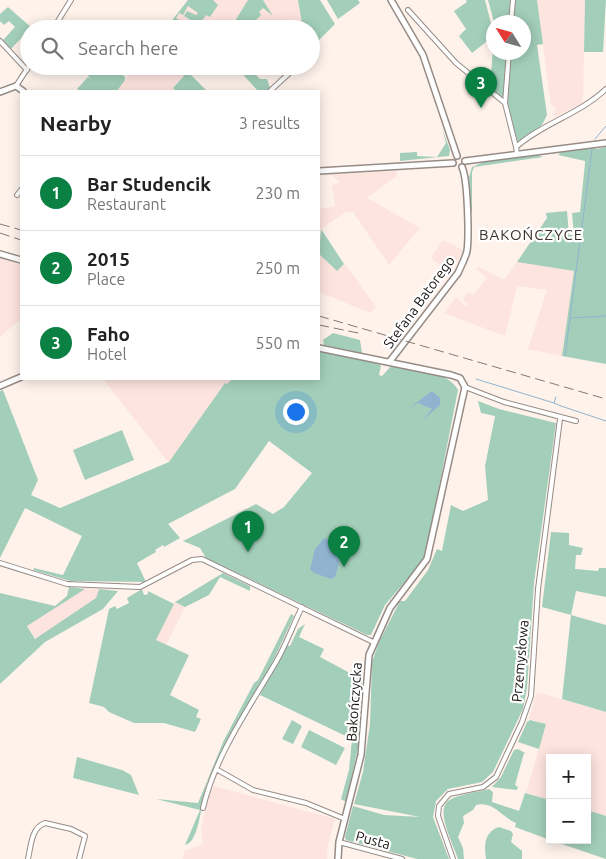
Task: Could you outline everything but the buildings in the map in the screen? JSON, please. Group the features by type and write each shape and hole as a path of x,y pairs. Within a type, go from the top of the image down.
{"street":[{"path":"59,20 71,0"},
{"path":"391,0 428,68 457,156 453,163"},
{"path":"512,15 513,0"},
{"path":"408,10 456,62 505,103"},
{"path":"0,41 20,60"},
{"path":"508,60 505,103 517,154"},
{"path":"0,92 16,86 23,75"},
{"path":"271,90 287,75"},
{"path":"16,86 22,90"},
{"path":"516,147 544,126 591,101 606,89"},
{"path":"465,162 606,143"},
{"path":"457,156 462,157 465,162"},
{"path":"453,163 457,168 462,167 465,162"},
{"path":"320,172 453,163"},
{"name":"Stefana Batorego","path":"390,361 458,273 464,259 467,239 465,178 462,167"},
{"path":"17,194 20,191"},
{"path":"0,254 20,260"},
{"path":"320,348 451,374 460,378 465,386 495,400 553,414 560,419 576,421"},
{"path":"0,386 20,377"},
{"name":"Bakończycka","path":"338,859 339,842 361,755 367,661 373,642 390,608 427,559 465,386"},
{"name":"Przemysłowa","path":"453,859 438,816 438,806 449,794 483,787 496,777 522,722 530,700 534,669 539,581 560,419"},
{"path":"0,563 67,584 140,587 192,560 198,559 373,642"},
{"path":"203,808 208,787 216,769 276,661 302,607"},
{"path":"216,769 253,790 306,803 346,819"},
{"path":"28,859 33,834 37,827 45,823 71,829 84,836 79,859"},
{"name":"Pusta","path":"339,842 402,859"}],"shaded area":[{"path":"188,0 298,0 301,20 172,20"},
{"path":"537,0 585,0 583,103 553,118 556,108 551,105"},
{"path":"129,75 184,76 173,88 175,90 118,90"},
{"path":"396,171 397,176 367,198 420,228 389,265 353,212 346,212 320,229 320,209 335,206 332,186 340,182 330,174"},
{"path":"443,240 463,250 451,273 431,258"},
{"path":"320,255 333,268 343,261 376,307 370,313 320,292"},
{"path":"0,258 20,265 20,320 0,337"},
{"path":"517,262 574,271 562,356 528,349 547,290 517,286 505,336 444,313 456,297 465,306 469,306 463,299 468,292 473,295 487,278 477,269 479,267 504,280"},
{"path":"104,380 231,380 227,384 225,383 169,463"},
{"path":"85,587 100,587 97,598 36,639 27,626"},
{"path":"175,602 185,607 166,645 156,640"},
{"path":"537,692 606,712 606,816 591,811 591,754 546,754 546,799 526,793 546,724 529,719"},
{"path":"214,786 335,819 326,853 328,853 327,859 183,859 184,851 203,844 201,830 208,796"}],"green space":[{"path":"188,0 213,0 218,5 210,17 206,15 202,20 191,20 184,16 187,11 196,15 198,13 188,6 183,15 179,13 176,18 179,20 172,20"},
{"path":"248,0 263,0 273,16 263,8 259,12 261,15 256,20 236,20"},
{"path":"298,0 320,0 335,24 320,39 320,20 301,20"},
{"path":"327,0 358,0 360,3 338,19"},
{"path":"466,0 485,0 489,15 486,15 486,42 472,53 459,36 466,29 454,11 467,2"},
{"path":"488,0 510,0 509,15 492,15"},
{"path":"515,0 537,0 543,44 537,45 547,115 542,125 518,143 507,104 510,60 531,60 531,15 514,15"},
{"path":"585,0 606,0 603,52 584,52"},
{"path":"8,7 23,20 20,20 20,39 11,49 3,40 15,27 9,21 4,25 0,21 0,14"},
{"path":"492,60 506,60 503,98 490,88"},
{"path":"88,75 122,75 125,77 118,90 77,89 88,77 91,79"},
{"path":"191,75 206,90 175,90 173,88 184,76"},
{"path":"243,75 256,75 260,79 267,79 270,88 268,90 257,90"},
{"path":"442,128 450,150 449,156 400,161 400,153 417,152 417,156 437,157 446,143"},
{"path":"594,147 596,149 606,147 606,364 562,356 574,271 517,262 547,218 546,213 567,211 569,235 574,235 572,213 580,212 585,161 558,155 562,151"},
{"path":"535,154 543,157 474,167 472,172 472,212 470,212 469,177 472,167 486,161"},
{"path":"321,229 344,264 337,271 320,255"},
{"path":"333,333 360,340 362,353 324,345 323,340"},
{"path":"320,351 378,363 381,366 379,375 382,376 392,365 429,372 447,379 458,390 426,553 421,563 385,605 371,635 367,635 206,558 200,548 183,541 256,504 273,514 284,507 312,473 269,441 235,489 168,524 180,538 164,547 163,545 155,550 156,552 137,563 146,582 70,581 33,570 34,568 63,575 82,536 25,508 0,558 0,391 3,390 38,480 31,495 60,508 169,462 225,383 227,384 231,380 320,380"},
{"path":"478,401 499,409 556,423 534,583 527,688 523,709 493,772 482,782 448,789 436,801 433,817 449,859 417,859 346,840 345,837 353,806 384,815 420,817 354,804 363,772 370,724 372,662 379,642 400,601 405,601 428,570 437,549 442,551 451,505 463,511 488,500 485,466 495,416 481,413"},
{"path":"122,430 134,460 85,480 73,450"},
{"path":"551,532 569,533 569,545 583,548 581,555 576,555 575,569 598,571 599,568 606,568 606,597 576,591 571,615 542,607"},
{"path":"223,573 250,586 250,591 220,577 209,595 185,607 175,602"},
{"path":"69,587 85,589 27,626 35,639 96,598 99,589 118,591 103,609 45,642 0,684 0,593 55,606 67,596"},
{"path":"142,589 144,595 148,594 148,591 174,604 156,640 189,655 170,695 199,710 196,717 201,719 195,732 164,723 134,723 109,712 104,707 89,703 109,609 115,606 117,609 129,603 127,598"},
{"path":"291,614 294,616 270,668 207,783 197,828 190,842 185,845 200,810 156,799 198,803 224,740 254,683 258,680"},
{"path":"571,615 606,625 606,712 562,699"},
{"path":"305,624 299,637 324,649 320,657 350,673 356,661 363,664 363,671 359,671 358,676 362,677 358,748 346,802 341,799 349,770 352,739 260,695 286,645 290,646 298,629"},
{"path":"292,720 302,726 293,744 282,739"},
{"path":"530,720 546,724 539,749 518,742 527,722"},
{"path":"309,730 345,748 336,765 301,747"},
{"path":"518,749 527,754 524,753 515,785 518,787 517,790 492,787 501,777 514,750"},
{"path":"77,757 122,770 131,775 139,795 73,778"},
{"path":"489,789 493,792 492,802 519,811 525,793 546,799 546,839 515,827 516,823 488,805 476,805 473,810 463,816 464,823 458,837 463,848 464,859 458,859 444,820 444,812 448,801"},
{"path":"591,811 606,816 606,859 562,844 591,844"},
{"path":"499,827 511,831 513,834 511,842 522,851 522,859 486,859 486,840 490,832"}],"water":[{"path":"432,391 440,398 440,405 423,420 432,409 418,403 408,409"},
{"path":"324,538 332,541 338,547 339,564 335,577 331,579 314,573 310,569 315,549"}],"waterway":[{"path":"595,139 606,126"},
{"path":"565,356 592,149"},
{"path":"571,318 606,316"},
{"path":"476,379 554,403"},
{"path":"556,397 554,403 606,421"}],"railway":[{"path":"0,224 20,230"},
{"path":"0,233 20,240"},
{"path":"320,316 606,399"},
{"path":"320,325 363,334"}],"place":[{"name":"Faho","path":"481,108"},
{"name":"Bar Studencik","path":"248,552"},
{"name":"2015","path":"344,567"}],"district":[{"name":"BAKOŃCZYCE","path":"531,235"}]}
